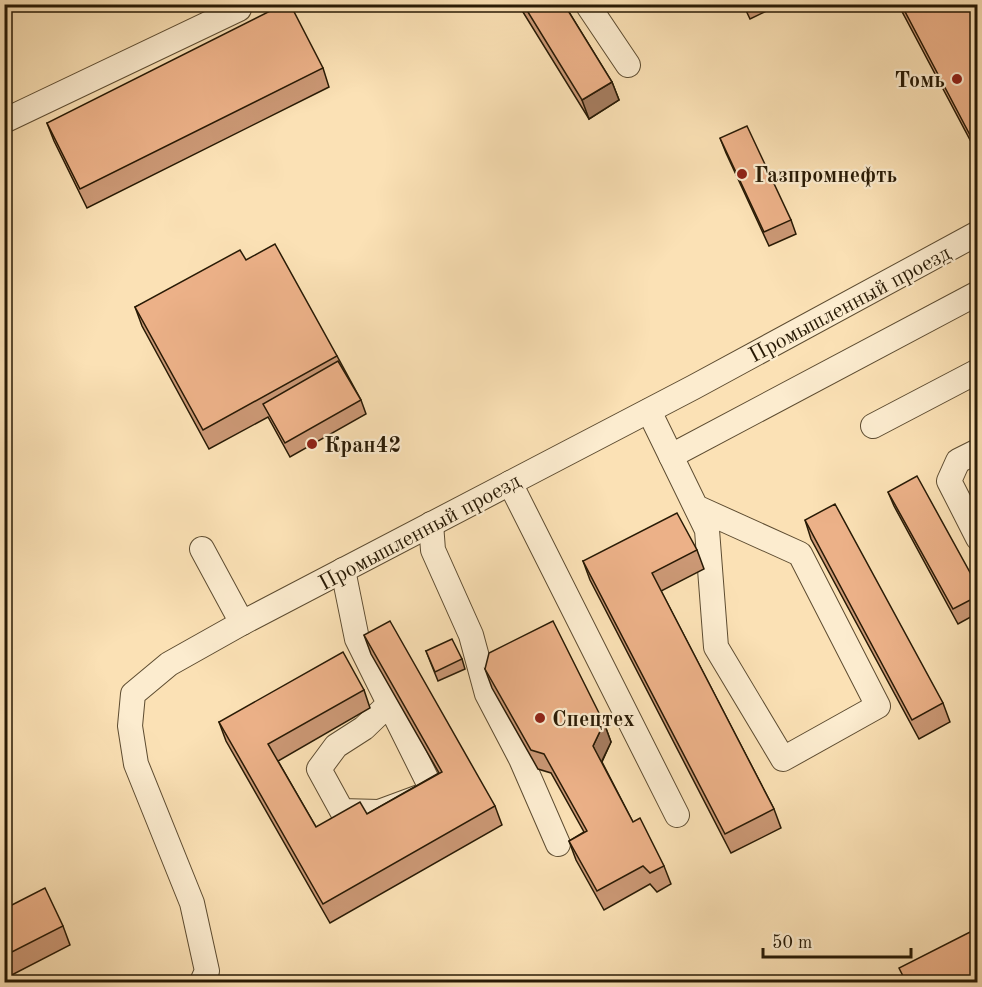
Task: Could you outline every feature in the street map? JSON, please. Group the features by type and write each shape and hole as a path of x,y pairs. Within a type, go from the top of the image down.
{"lane":[{"path":"4,121 239,9 237,4"},
{"path":"587,4 628,65"},
{"name":"Промышленный проезд","path":"202,982 207,971 192,903 136,764 130,726 133,694 169,664 242,623 649,411 978,233"},
{"path":"671,456 978,293"},
{"path":"873,426 978,371"},
{"path":"649,411 707,530 716,647 783,759 878,706 800,554 696,507"},
{"path":"978,451 957,461 950,481 978,538"},
{"path":"510,483 677,815"},
{"path":"431,525 433,550 471,635 487,694 521,759 558,844"},
{"path":"202,549 242,623"},
{"path":"343,570 357,639 390,703 433,792 379,812 342,812 319,770 336,746 364,728 390,703"}],"building":[{"path":"284,4 290,4 323,68 80,189 47,123"},
{"path":"523,4 564,4 612,82 582,100"},
{"name":"Томь","path":"901,4 978,4 978,130 970,135"},
{"path":"747,126 791,220 764,232 720,138"},
{"path":"275,244 337,356 203,430 135,307 240,250 246,260"},
{"path":"338,361 361,400 285,443 263,404"},
{"path":"917,476 978,587 978,596 953,609 888,492"},
{"path":"835,504 943,703 912,720 805,520"},
{"path":"677,513 697,550 652,573 774,809 725,834 583,561"},
{"path":"390,621 495,806 323,904 219,722 343,652 364,690 268,744 316,827 360,802 367,814 442,772 364,635"},
{"path":"553,621 604,723 593,746 633,822 640,818 664,866 650,873 643,866 597,891 569,841 587,831 544,754 531,750 485,669 489,653"},
{"path":"452,639 462,659 435,672 426,651"},
{"path":"45,888 63,926 4,956 4,909"},
{"path":"978,928 978,982 906,982 899,968"}],"place":[{"name":"Томь","path":"957,79"},
{"name":"Газпромнефть","path":"742,174"},
{"name":"Кран42","path":"312,444"},
{"name":"Спецтех","path":"540,718"}]}
